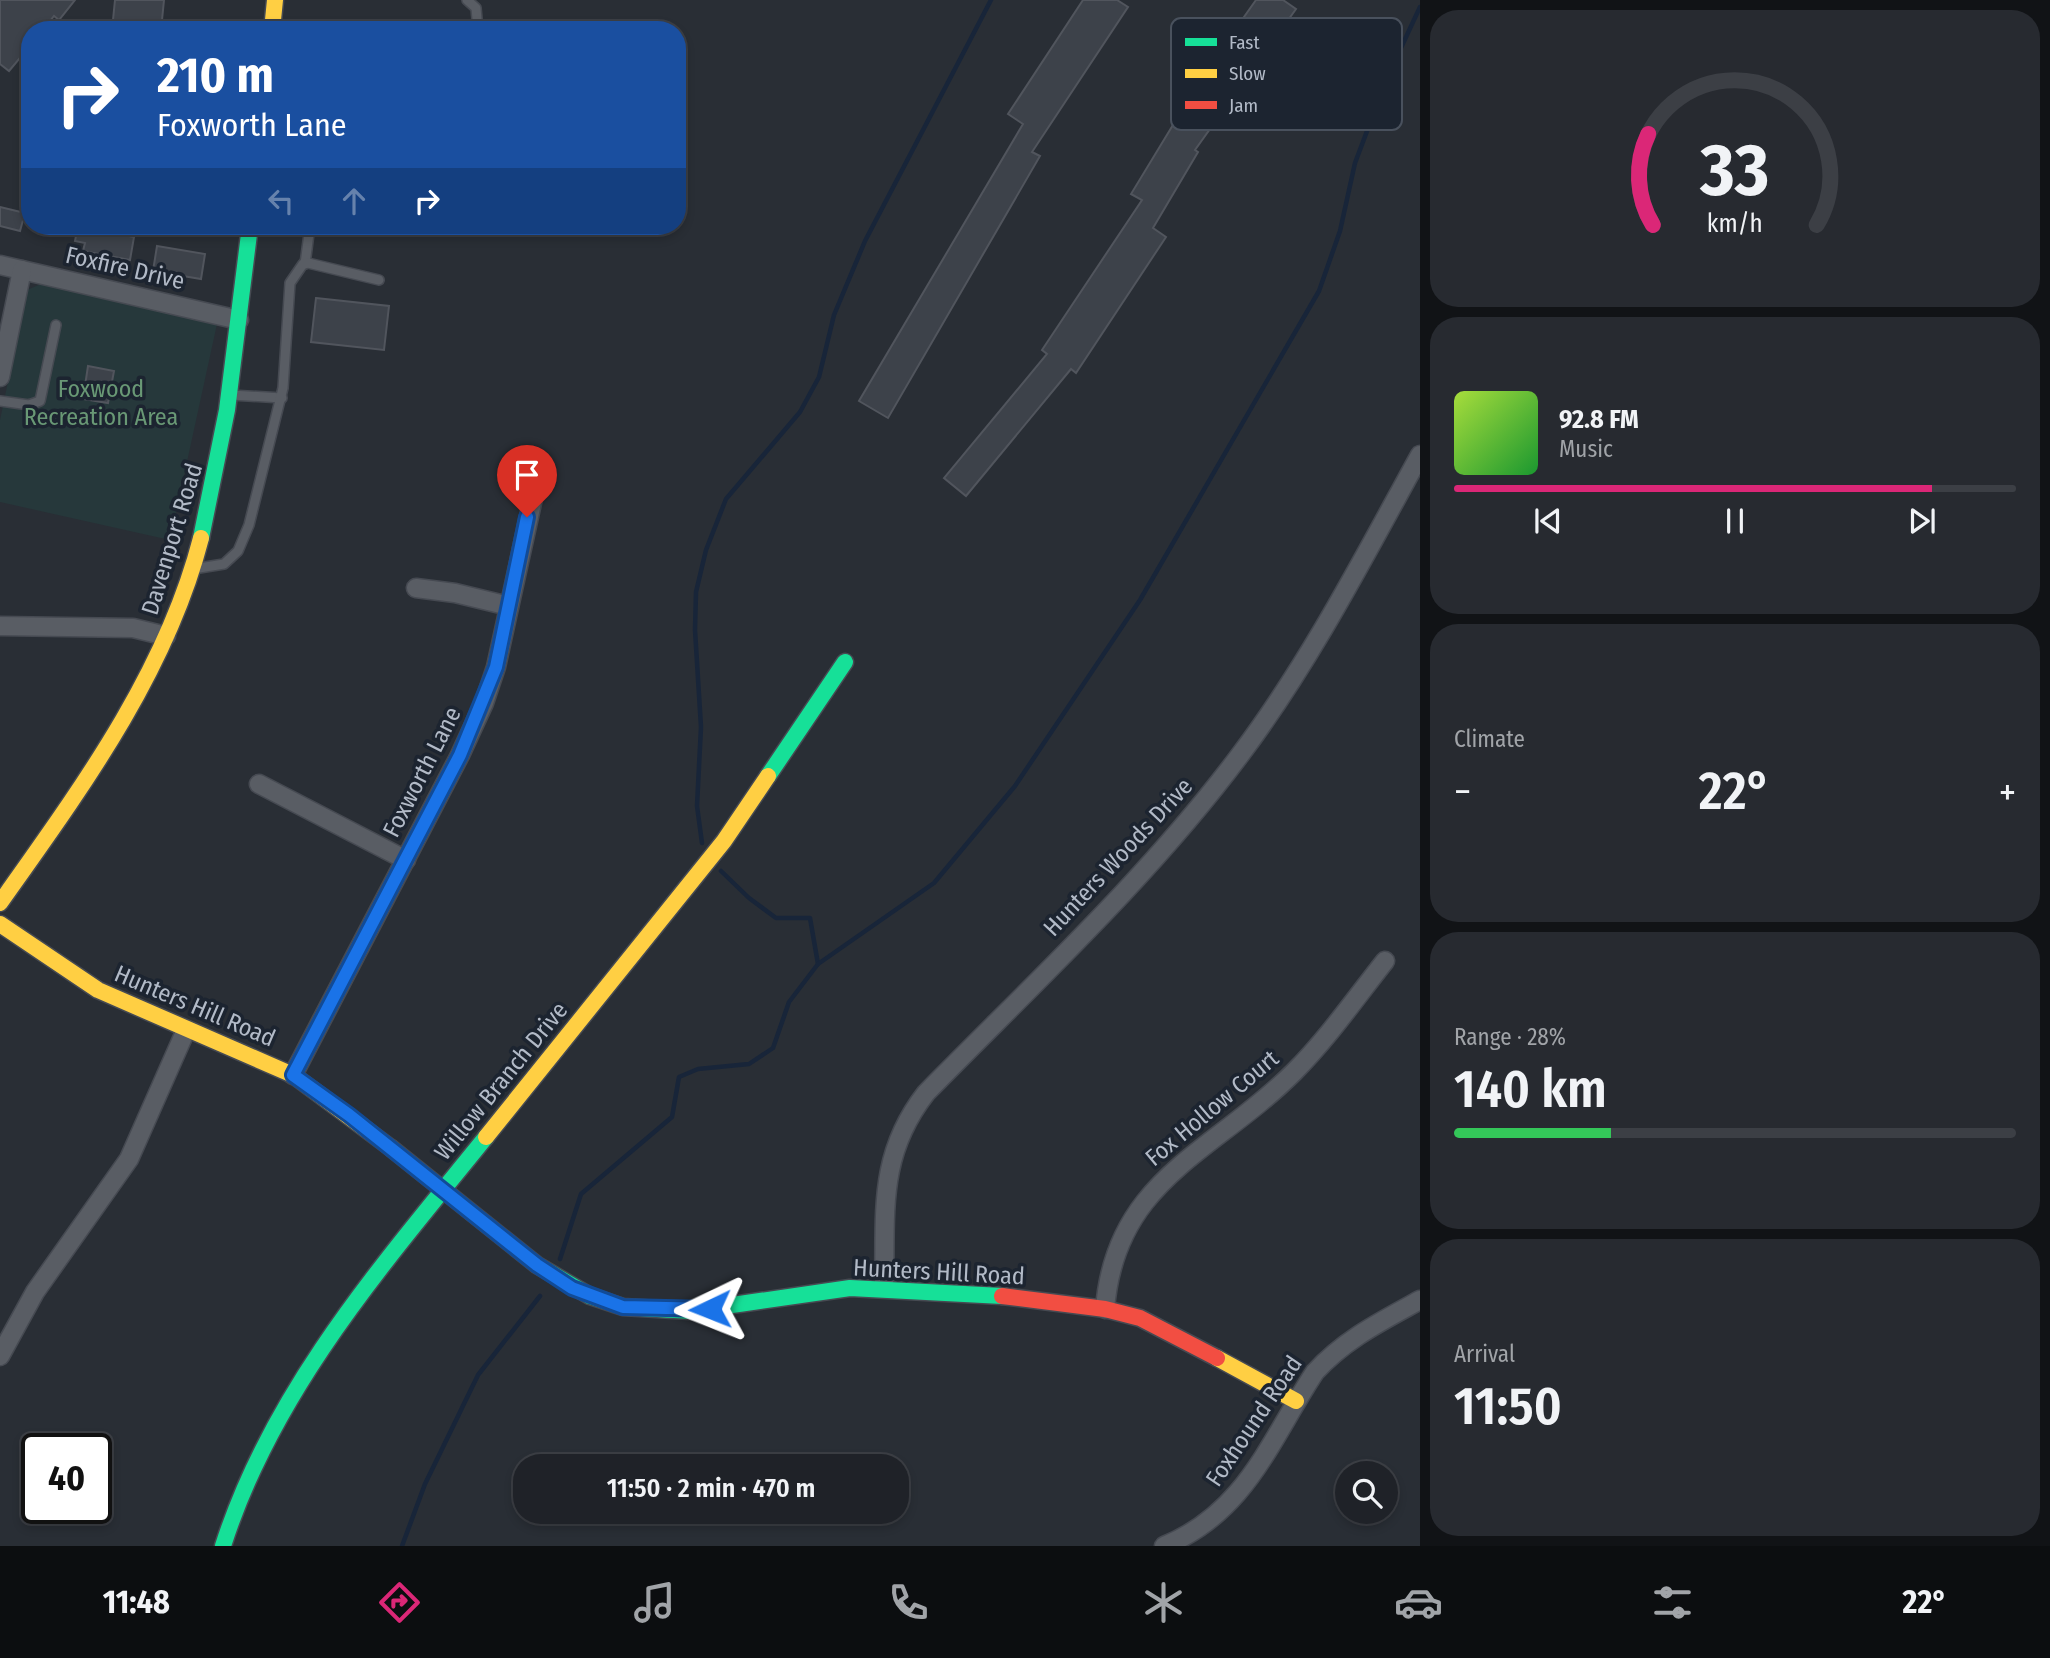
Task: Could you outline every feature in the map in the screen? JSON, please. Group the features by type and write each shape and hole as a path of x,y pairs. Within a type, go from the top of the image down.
{"street":[{"path":"273,21 275,0"},
{"name":"Davenport Road","path":"0,903 108,744 166,636 191,569 218,468 249,235"},
{"name":"Foxfire Drive","path":"0,265 239,320"},
{"path":"0,377 22,270"},
{"name":"Hunters Woods Drive","path":"884,1288 883,1224 888,1172 896,1143 911,1113 926,1093 1164,849 1241,754 1328,622 1420,455"},
{"name":"Foxworth Lane","path":"293,1075 484,703 496,667 539,471"},
{"path":"416,589 455,593 509,606"},
{"path":"0,626 133,628 166,636"},
{"name":"Willow Branch Drive","path":"223,1546 253,1468 290,1400 336,1328 443,1190 724,841 845,662"},
{"path":"260,784 405,860"},
{"name":"Hunters Hill Road","path":"0,925 99,990 186,1030 264,1060 293,1075 349,1115 537,1265 572,1288 623,1307 691,1311 730,1308 850,1288 1023,1297 1105,1309 1140,1318 1296,1401"},
{"name":"Fox Hollow Court","path":"1105,1309 1113,1256 1140,1206 1176,1168 1251,1111 1293,1073 1385,961"},
{"path":"0,1356 35,1292 129,1159 186,1030"},
{"name":"Foxhound Road","path":"1164,1546 1203,1527 1237,1495 1254,1473 1315,1372 1342,1346 1420,1300"}],"lane":[{"path":"467,0 476,8 477,21"},
{"path":"191,569 224,564 238,551 249,525 282,398 290,283 305,264 309,235"},
{"path":"305,264 379,280"},
{"path":"0,401 29,405 40,401 56,325"},
{"path":"229,395 282,398"}],"green space":[{"name":"Foxwood Recreation Area","path":"41,284 217,324 170,540 0,502 0,420 27,290"}],"building":[{"path":"0,0 75,0 59,20 54,16 50,21 21,21 21,57 9,71 0,64"},
{"path":"115,0 164,0 162,21 113,21"},
{"path":"1083,0 1117,0 1128,7 1032,152 1040,156 888,418 859,401 1023,124 1008,114"},
{"path":"1256,0 1283,0 1296,9 1290,18 1243,18"},
{"path":"1171,128 1209,130 1195,150 1198,152 1153,228 1166,237 1076,373 1071,369 966,496 944,478 1047,354 1042,350 1142,200 1131,194"},
{"path":"0,207 21,212 20,231 0,226"},
{"path":"76,235 134,237 130,260 83,251 85,243 75,241"},
{"path":"157,246 205,254 201,279 153,271"},
{"path":"316,298 389,306 384,350 311,342"},
{"path":"88,366 114,371 108,403 83,399"}],"waterway":[{"path":"702,843 697,806 701,727 695,630 696,592 706,550 726,499 800,412 819,377 834,315 865,241 991,0"},
{"path":"1402,46 1420,7"},
{"path":"560,1259 581,1194 672,1117 679,1077 698,1069 749,1064 773,1048 789,1002 818,964 934,883 1015,786 1140,600 1319,291 1340,231 1355,163 1367,130"},
{"path":"721,871 749,898 776,918 810,918 818,964"},
{"path":"402,1546 425,1484 478,1375 540,1296"}],"traffic: fast":[{"path":"201,538 227,410 249,235"},
{"path":"768,776 845,662"},
{"path":"223,1546 244,1489 301,1381 371,1280 486,1137"},
{"path":"391,1148 537,1265 590,1296 623,1307 691,1311 850,1288 1002,1296"}],"traffic: slow":[{"path":"273,21 275,0"},
{"path":"0,903 90,774 143,683 186,588 201,538"},
{"path":"486,1137 724,841 768,776"},
{"path":"0,924 98,990 293,1075 391,1148"},
{"path":"1217,1358 1296,1401"}],"traffic: jam":[{"path":"1002,1296 1105,1309 1140,1318 1217,1358"}],"route":[{"path":"527,517 496,667 484,703 460,755 293,1075 349,1115 537,1265 572,1288 623,1307 691,1311 710,1309"}]}
